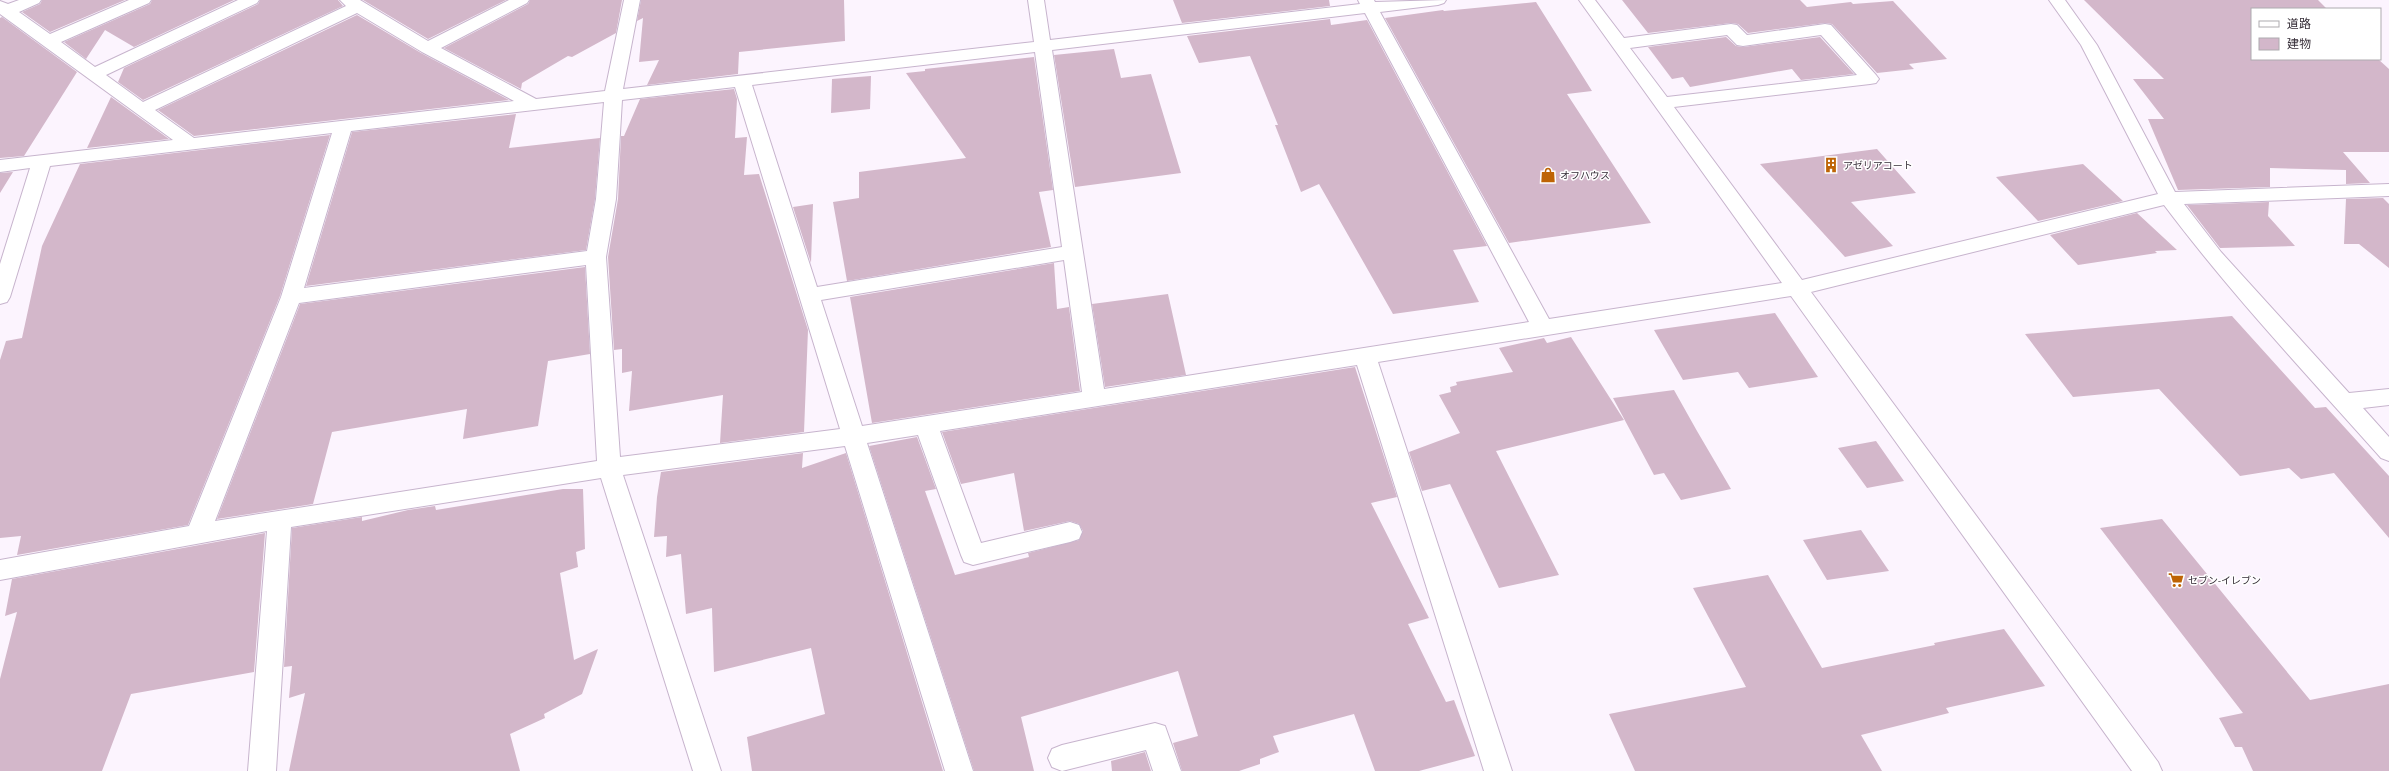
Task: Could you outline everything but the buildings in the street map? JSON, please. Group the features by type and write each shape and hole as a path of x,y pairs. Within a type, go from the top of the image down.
{"street":[{"path":"3,8 33,0"},
{"path":"49,41 144,0"},
{"path":"94,74 251,0"},
{"path":"428,48 521,0"},
{"path":"632,0 613,95 606,199 596,258 609,468 707,771"},
{"path":"1036,0 1094,398"},
{"path":"0,166 1042,46 1368,4 1438,0"},
{"path":"1587,0 2148,771"},
{"path":"2057,0 2089,45 2169,198 2214,257 2389,452"},
{"path":"142,109 353,3 428,48 535,105"},
{"path":"1368,4 1543,328"},
{"path":"3,8 190,144"},
{"path":"1620,44 1731,29 1743,41 1825,29 1870,79 1662,103"},
{"path":"742,81 811,295 959,771"},
{"path":"198,533 291,298 343,127"},
{"path":"0,297 42,162"},
{"path":"0,570 280,518 609,468 854,436 1797,288 2169,198 2389,190"},
{"path":"811,295 1072,252"},
{"path":"291,298 596,258"},
{"path":"1366,356 1498,771"},
{"path":"2343,402 2389,397"},
{"path":"926,425 973,555 1070,532"},
{"path":"262,771 280,518"},
{"path":"1062,758 1155,735 1167,771"}],"place":[{"name":"アゼリアコート","path":"1831,165"},
{"name":"オフハウス","path":"1548,175"},
{"name":"セブン-イレブン","path":"2176,580"}]}
